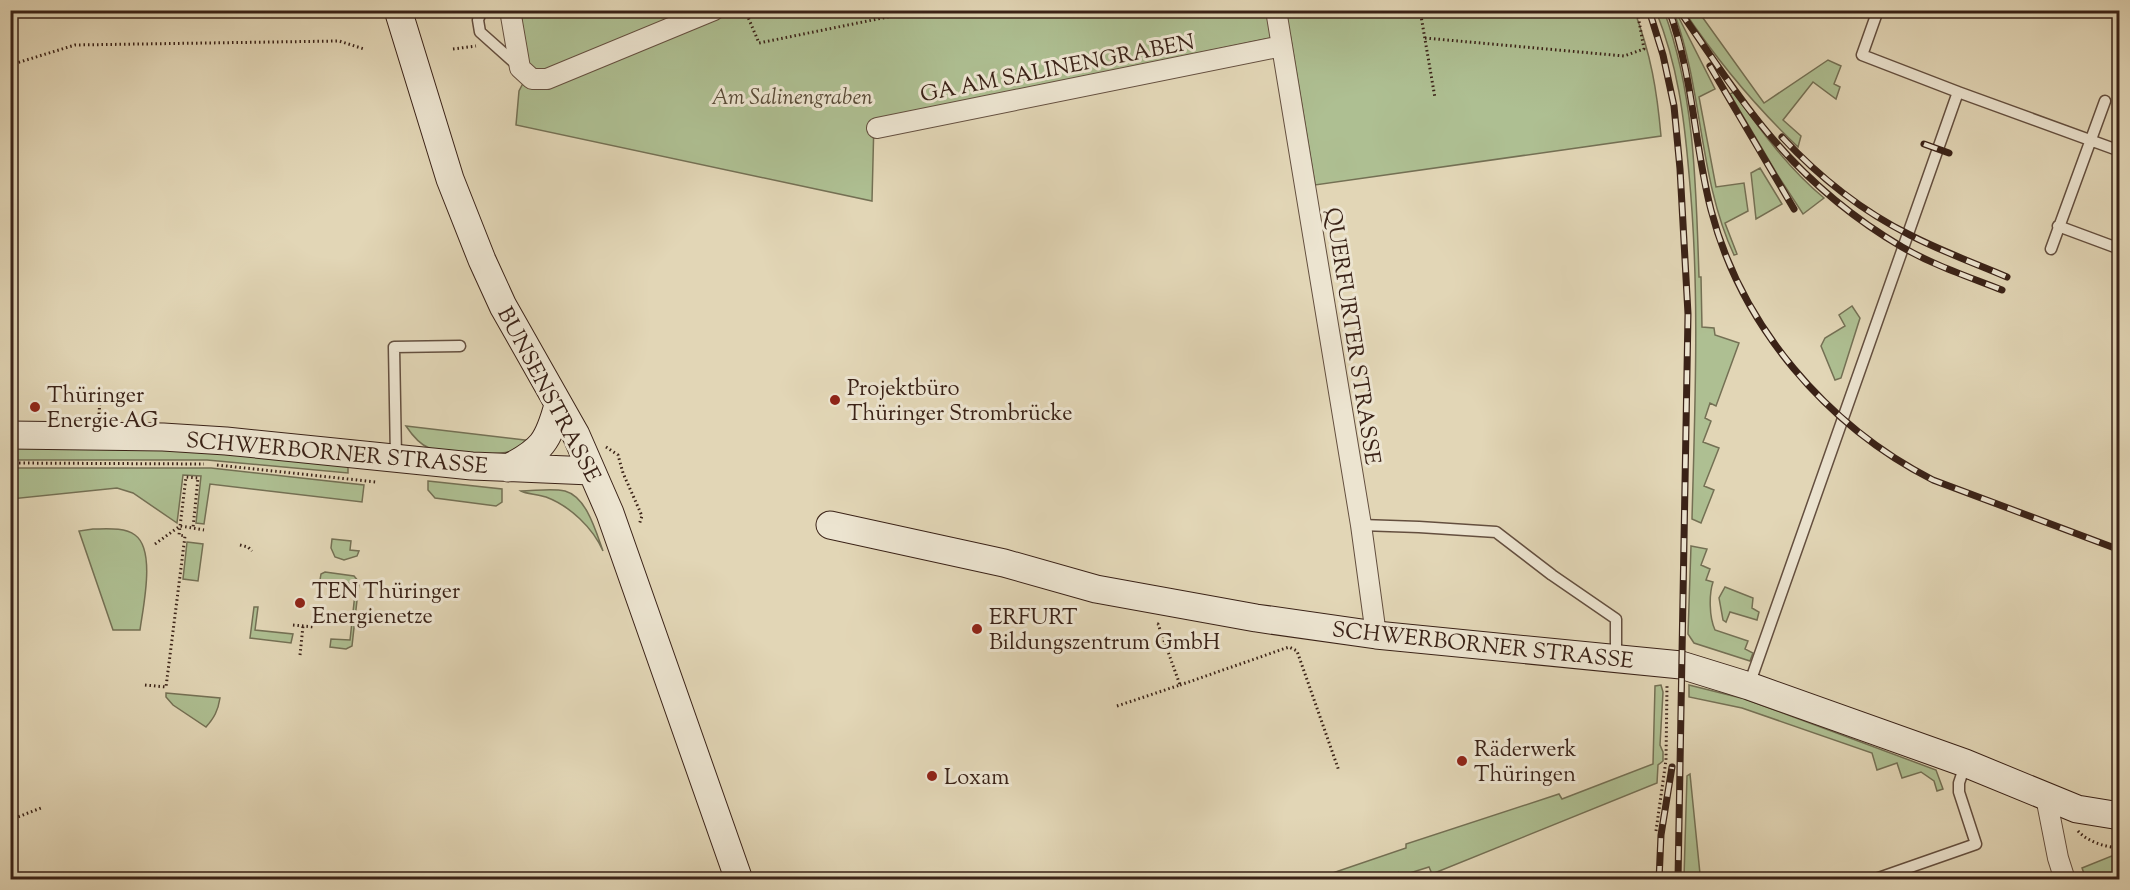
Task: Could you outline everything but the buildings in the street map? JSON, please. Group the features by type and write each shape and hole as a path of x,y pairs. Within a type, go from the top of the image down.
{"street":[{"name":"BUNSENSTRASSE","path":"398,10 440,148 482,260 503,306 576,435 614,524 645,634 739,879"},
{"path":"510,10 520,68 532,79 547,79 714,10"},
{"path":"1276,10 1282,46"},
{"name":"GA AM SALINENGRABEN","path":"877,128 1282,46"},
{"name":"QUERFURTER STRASSE","path":"1282,46 1361,525 1376,634"},
{"path":"508,468 530,456 546,439 558,405"},
{"name":"SCHWERBORNER STRASSE","path":"10,435 216,440 472,466 591,471"},
{"name":"SCHWERBORNER STRASSE","path":"830,525 1004,563 1096,589 1257,618 1376,634 1681,664 1965,763 2077,809 2120,816"},
{"path":"2046,797 2058,858 2066,879"}],"lane":[{"path":"482,10 478,20 480,32 520,68"},
{"path":"1878,10 1862,56 2120,152"},
{"path":"1749,686 1958,92"},
{"path":"2051,249 2105,101"},
{"path":"2058,226 2120,249"},
{"path":"396,459 394,347 460,346"},
{"path":"1361,525 1419,526 1496,532 1552,575 1616,619 1616,658"},
{"path":"1873,879 1976,844 1959,792 1959,783 1965,763"}],"path":[{"path":"745,10 759,43 922,10"},
{"path":"1420,10 1435,98"},
{"path":"1425,38 1624,56 1644,49 1637,10"},
{"path":"453,49 474,48 487,37"},
{"path":"10,65 75,45 339,41 364,49"},
{"path":"99,416 100,400"},
{"path":"10,463 209,464 376,482"},
{"path":"145,685 166,687 185,536 179,535 186,477 198,478 193,528"},
{"path":"155,544 180,526 204,530"},
{"path":"240,545 248,546 252,551"},
{"path":"1147,622 1158,624 1180,685"},
{"path":"293,625 314,627"},
{"path":"300,655 303,626"},
{"path":"1117,706 1289,647 1297,651 1339,771"},
{"path":"1656,831 1665,773 1668,663"},
{"path":"10,820 41,808"},
{"path":"1381,879 1402,872"}],"green space":[{"name":"Am Salinengraben","path":"1634,10 1652,73 1661,136 1315,185 1290,34 874,120 872,201 516,125 519,91 530,70 520,11"},
{"path":"1656,11 1664,11 1682,75 1688,109 1695,176 1702,327 1714,328 1715,335 1739,343 1716,406 1710,403 1705,418 1711,421 1703,442 1719,448 1704,486 1714,490 1701,523 1692,519 1696,303 1689,174 1675,71"},
{"path":"1684,11 1698,11 1764,103 1828,60 1841,66 1834,84 1840,87 1836,99 1813,82 1783,120 1801,136 1798,147 1737,82"},
{"path":"1677,14 1715,89 1699,97 1716,187 1744,183 1748,211 1725,223 1737,254 1734,255 1714,197 1691,75 1675,15"},
{"path":"1734,92 1775,148 1824,198 1803,214 1730,94"},
{"path":"1760,168 1782,204 1756,219 1751,173"},
{"path":"1852,306 1860,318 1841,378 1835,380 1821,346 1825,338 1845,326 1839,315"},
{"path":"406,426 533,441 505,453 446,452 422,444"},
{"path":"11,446 165,447 348,465 348,473 207,460 11,460"},
{"path":"11,468 211,468 364,485 362,502 210,484 204,524 196,523 201,476 183,475 177,523 133,493 117,488 11,499"},
{"path":"428,481 502,489 502,502 496,506 435,498 428,490"},
{"path":"554,490 565,491 573,495 590,516 603,551 587,526 564,506 546,497 521,491"},
{"path":"93,529 131,532 141,542 147,566 140,630 113,630 79,531"},
{"path":"332,539 351,541 350,550 359,551 357,556 344,560 335,557 331,548"},
{"path":"187,542 203,544 198,581 183,579"},
{"path":"1691,546 1707,549 1701,565 1710,569 1706,580 1713,582 1710,606 1715,630 1748,641 1745,649 1753,653 1750,661 1694,643 1688,634"},
{"path":"325,572 354,576 359,582 352,646 346,649 330,647 331,639 350,640 356,584 320,580 321,574"},
{"path":"1725,587 1753,598 1752,608 1759,612 1757,620 1730,612 1726,622 1723,620 1719,598"},
{"path":"254,607 258,607 255,630 293,634 291,643 250,638"},
{"path":"1661,685 1663,692 1660,745 1663,761 1658,765 1657,783 1432,874 1429,867 1391,879 1315,879 1406,848 1406,844 1559,794 1562,799 1653,764 1655,686"},
{"path":"1689,685 1745,699 1936,770 1943,789 1937,791 1934,781 1921,772 1902,778 1897,763 1877,770 1872,753 1742,708 1689,697"},
{"path":"166,693 220,698 215,714 206,727 173,705 166,697"},
{"path":"1690,774 1700,874 1684,878 1687,776"},
{"path":"2119,853 2119,877 2086,879 2082,868"}],"railway":[{"path":"1649,10 1663,55 1674,106 1688,314 1678,880"},
{"path":"1669,10 1683,59 1705,185 1725,253 1743,294 1766,332 1794,368 1824,401 1858,431 1894,458 1933,480 2120,550"},
{"path":"1679,10 1755,118 1797,165 1830,196 1865,223 1902,247 1939,265 2002,290"},
{"path":"1710,66 1794,209"},
{"path":"1782,137 1826,179 1875,215 1922,241 2007,277"},
{"path":"1924,144 1949,153"},
{"path":"1659,880 1661,835 1672,767"}],"place":[{"name":"Projektbüro Thüringer Strombrücke","path":"835,400"},
{"name":"Thüringer Energie AG","path":"35,407"},
{"name":"TEN Thüringer Energienetze","path":"300,603"},
{"name":"ERFURT Bildungszentrum GmbH","path":"977,629"},
{"name":"Räderwerk Thüringen","path":"1462,761"},
{"name":"Loxam","path":"932,776"}]}
